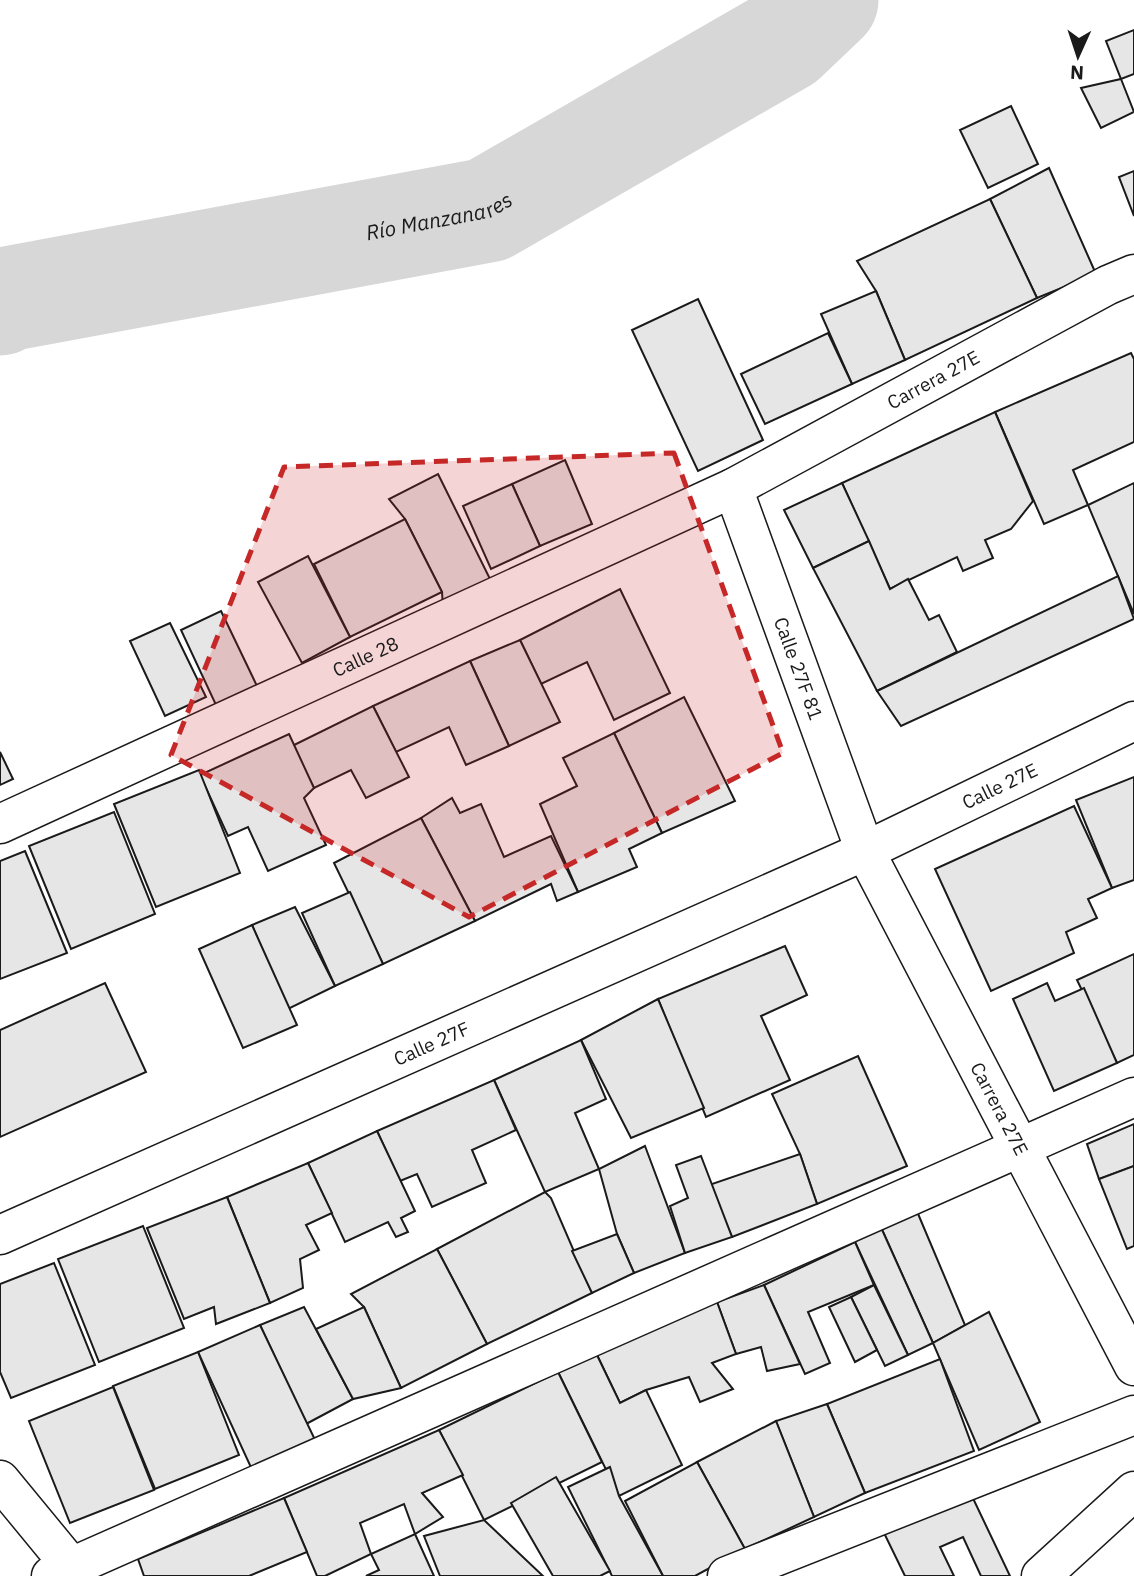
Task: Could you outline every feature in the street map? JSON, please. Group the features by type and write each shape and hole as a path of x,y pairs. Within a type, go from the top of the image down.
{"street":[{"name":"Carrera 27E","path":"733,488 1108,285 1134,274"},
{"name":"Calle 28","path":"0,824 733,488"},
{"name":"Calle 27F 81","path":"733,488 865,851"},
{"name":"Calle 27E","path":"865,851 1134,721"},
{"name":"Carrera 27E","path":"865,851 1134,1366"},
{"name":"Calle 27F","path":"0,1235 865,851"},
{"path":"0,1479 68,1573 1134,1097"},
{"path":"727,1576 1134,1415"},
{"path":"1041,1576 1134,1492"}],"highlighted area":[{"path":"674,453 783,753 469,917 171,755 284,467"}],"building":[{"path":"1134,30 1134,74 1121,79 1106,41"},
{"path":"1121,79 1134,112 1101,128 1081,88"},
{"path":"1011,106 1038,164 988,188 960,130"},
{"path":"1049,168 1096,274 1037,298 990,199"},
{"path":"1134,171 1134,216 1119,177"},
{"path":"990,199 1037,298 905,360 876,291 857,261"},
{"path":"876,291 905,360 852,384 821,314"},
{"path":"698,299 763,440 698,471 632,330"},
{"path":"828,333 852,384 765,424 741,374"},
{"path":"1131,353 1134,359 1134,442 1073,470 1088,505 1044,524 995,412"},
{"path":"995,412 1033,501 1011,529 985,540 993,558 963,571 957,557 890,589 842,483"},
{"path":"565,460 592,524 540,546 512,484"},
{"path":"438,474 492,583 443,608 442,592 405,519 389,499"},
{"path":"842,483 869,541 813,568 784,510"},
{"path":"1134,483 1134,614 1088,505"},
{"path":"512,484 540,546 491,569 463,506"},
{"path":"405,519 442,592 350,637 314,564"},
{"path":"869,541 890,589 908,579 929,620 939,615 957,652 877,691 813,568"},
{"path":"308,556 350,637 302,663 258,582"},
{"path":"1118,576 1134,619 901,726 877,691"},
{"path":"620,589 670,693 614,720 587,662 541,684 520,640"},
{"path":"221,611 257,686 216,705 181,630"},
{"path":"170,623 206,697 165,716 130,641"},
{"path":"520,640 560,722 509,746 470,661"},
{"path":"470,661 509,746 466,765 449,727 396,752 373,706"},
{"path":"684,697 735,801 662,833 614,733"},
{"path":"373,706 409,777 366,798 351,770 314,788 292,746"},
{"path":"614,733 662,833 629,849 637,867 578,892 540,804 577,786 563,758"},
{"path":"289,734 314,788 304,798 326,845 268,871 248,827 228,836 200,775"},
{"path":"0,752 13,779 0,785"},
{"path":"199,770 240,873 156,907 114,804"},
{"path":"1134,777 1134,880 1112,888 1076,800"},
{"path":"452,798 460,813 481,804 504,857 551,836 578,892 557,901 551,884 475,921 421,818"},
{"path":"1074,806 1112,888 1088,899 1097,918 1066,932 1074,953 991,991 935,869"},
{"path":"114,812 155,914 71,949 29,846"},
{"path":"421,818 475,921 383,964 334,863"},
{"path":"25,851 67,953 0,979 0,861"},
{"path":"350,892 383,964 335,986 302,913"},
{"path":"295,907 335,986 288,1009 252,925"},
{"path":"252,925 297,1025 243,1048 199,949"},
{"path":"785,946 807,995 761,1016 790,1080 706,1117 658,999"},
{"path":"1134,954 1134,1055 1117,1063 1077,980"},
{"path":"105,983 146,1072 0,1137 0,1030"},
{"path":"1047,983 1055,1001 1084,988 1117,1063 1054,1091 1013,999"},
{"path":"658,999 704,1108 631,1138 581,1040"},
{"path":"581,1040 606,1099 575,1113 599,1169 545,1192 494,1080"},
{"path":"858,1056 907,1166 817,1204 800,1154 772,1094"},
{"path":"494,1080 516,1130 472,1150 486,1183 432,1207 417,1174 400,1181 377,1131"},
{"path":"1134,1124 1134,1166 1099,1179 1087,1144"},
{"path":"377,1131 415,1211 401,1218 408,1232 396,1237 388,1222 345,1242 308,1163"},
{"path":"645,1146 685,1253 634,1273 617,1234 599,1169"},
{"path":"800,1154 817,1204 732,1237 709,1185"},
{"path":"701,1156 732,1237 685,1253 670,1206 688,1198 676,1165"},
{"path":"308,1163 332,1213 306,1225 319,1250 300,1259 303,1288 270,1303 227,1197"},
{"path":"1134,1166 1134,1246 1127,1249 1099,1179"},
{"path":"545,1192 551,1198 592,1293 487,1344 437,1249"},
{"path":"227,1197 270,1303 216,1324 214,1307 184,1319 147,1228"},
{"path":"916,1209 965,1325 933,1343 879,1223"},
{"path":"879,1223 933,1343 908,1355 855,1242"},
{"path":"143,1226 184,1328 99,1362 58,1259"},
{"path":"617,1234 634,1273 592,1293 572,1251"},
{"path":"855,1242 874,1285 808,1312 830,1363 805,1374 764,1285"},
{"path":"437,1249 487,1344 401,1388 364,1307 351,1294"},
{"path":"54,1263 95,1365 11,1398 0,1372 0,1284"},
{"path":"764,1285 800,1364 767,1371 761,1347 736,1354 717,1302"},
{"path":"874,1285 908,1355 885,1366 851,1297"},
{"path":"851,1297 877,1350 855,1362 829,1307"},
{"path":"717,1302 736,1354 712,1363 733,1389 700,1402 689,1377 646,1390 620,1403 596,1353"},
{"path":"304,1307 353,1399 306,1424 260,1325"},
{"path":"364,1307 401,1388 353,1399 316,1329"},
{"path":"989,1312 1040,1422 979,1450 933,1343"},
{"path":"260,1325 317,1444 254,1474 198,1352"},
{"path":"198,1352 239,1455 155,1489 113,1386"},
{"path":"596,1353 620,1403 646,1390 682,1465 619,1496 558,1372"},
{"path":"940,1359 974,1451 865,1493 827,1404"},
{"path":"558,1372 602,1462 484,1520 439,1430"},
{"path":"113,1387 154,1490 70,1523 29,1421"},
{"path":"827,1404 865,1493 814,1517 776,1421"},
{"path":"776,1421 814,1517 745,1549 697,1462"},
{"path":"439,1430 463,1475 422,1493 443,1517 415,1534 404,1504 360,1523 371,1554 325,1576 317,1576 284,1498"},
{"path":"697,1462 745,1549 695,1576 663,1576 625,1501"},
{"path":"610,1467 619,1496 663,1576 612,1576 568,1487"},
{"path":"556,1477 610,1571 600,1576 553,1576 511,1503"},
{"path":"970,1492 1010,1576 981,1576 963,1537 940,1547 954,1576 905,1576 884,1533"},
{"path":"284,1498 307,1552 249,1576 144,1576 138,1559"},
{"path":"484,1520 543,1576 440,1576 424,1536"},
{"path":"415,1534 434,1576 366,1576 379,1570 371,1554"}],"waterway":[{"name":"Río Manzanares","path":"0,303 7,299 488,210 784,40 826,0"}]}
